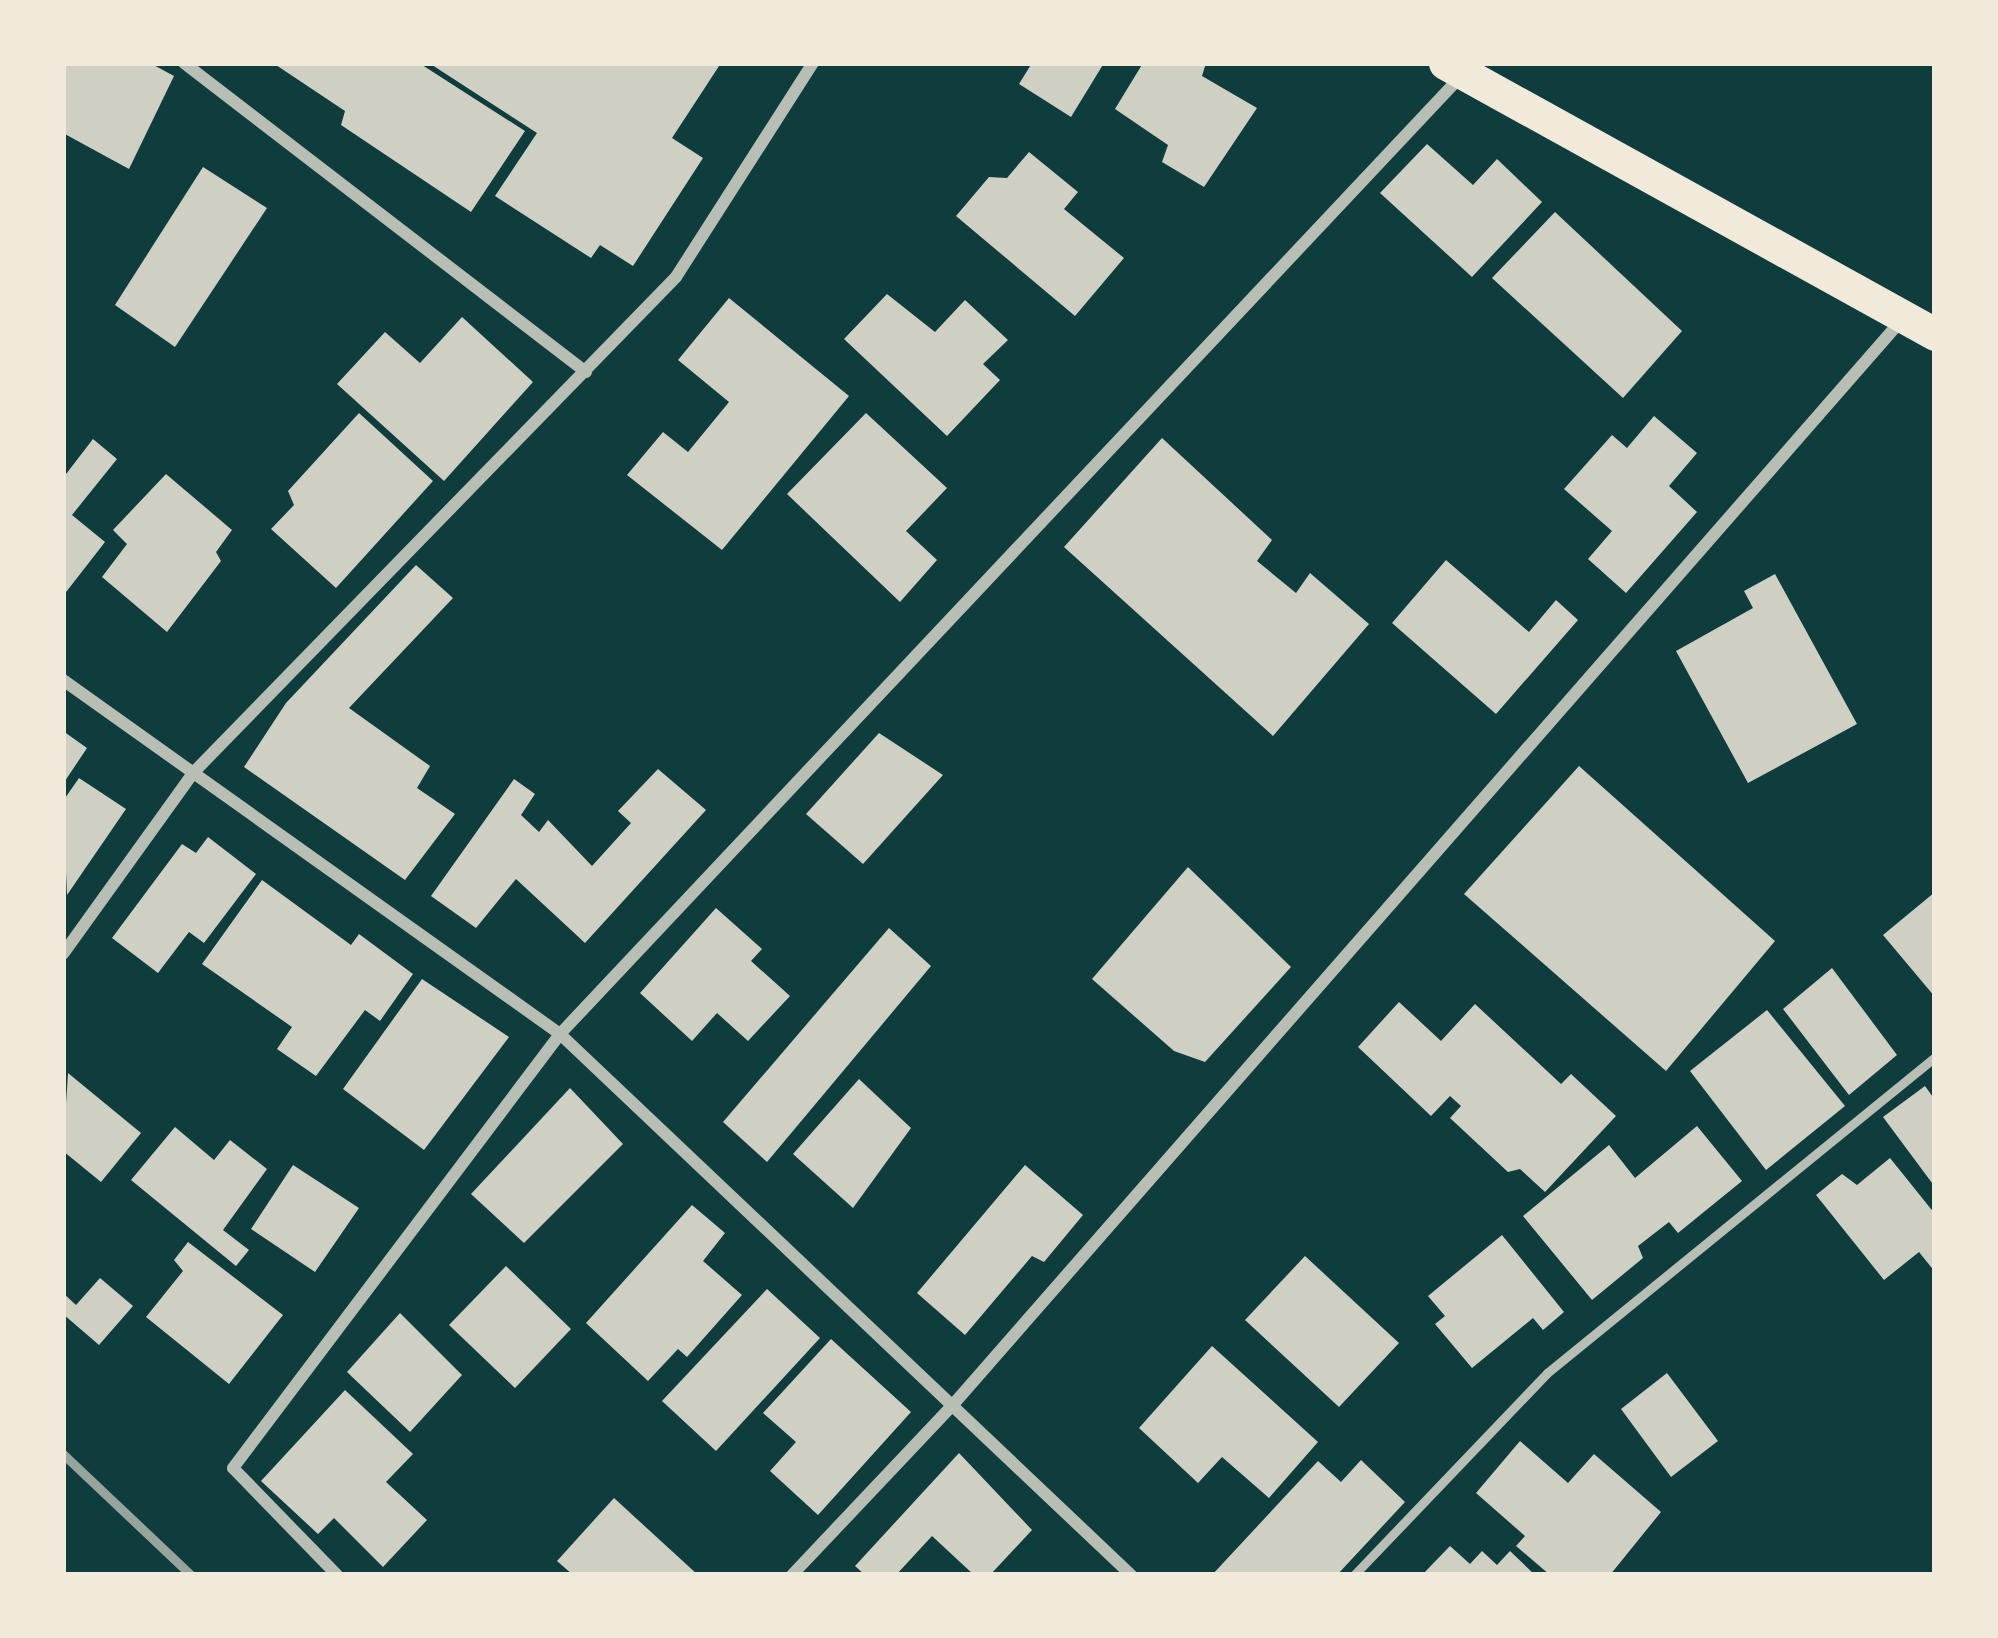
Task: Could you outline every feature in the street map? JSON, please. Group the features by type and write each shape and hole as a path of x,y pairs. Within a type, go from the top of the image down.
{"highway":[{"path":"1455,68 1935,334"}],"street":[{"path":"184,63 586,373"},
{"path":"63,954 193,772 676,277 813,63"},
{"path":"337,1575 233,1468 560,1034 1455,68"},
{"path":"792,1575 951,1407 1905,316"},
{"path":"63,680 560,1034 1131,1575"}],"lane":[{"path":"1354,1575 1547,1373 1935,1058"}],"building":[{"path":"63,63 150,63 174,76 129,169 63,133"},
{"path":"273,63 419,63 525,131 471,212 341,125 345,111"},
{"path":"429,63 721,63 672,138 703,158 633,266 600,245 591,258 495,196 537,133"},
{"path":"1032,63 1104,63 1071,117 1019,84"},
{"path":"1143,63 1206,63 1202,76 1257,108 1204,187 1162,162 1168,145 1115,109"},
{"path":"1427,144 1473,185 1497,159 1542,202 1472,277 1380,193"},
{"path":"1029,152 1078,192 1064,209 1124,258 1075,316 956,216 989,177 1007,178"},
{"path":"203,167 267,208 175,347 115,305"},
{"path":"1555,212 1682,331 1623,398 1492,278"},
{"path":"887,294 935,332 965,300 1008,340 983,364 1000,380 947,436 844,339"},
{"path":"729,298 849,396 722,550 627,475 663,432 688,452 729,402 678,360"},
{"path":"462,317 533,382 444,481 337,384 385,332 420,363"},
{"path":"359,413 433,481 336,588 271,529 294,505 288,491"},
{"path":"866,413 947,488 906,531 937,560 900,602 787,494"},
{"path":"1654,416 1697,453 1669,486 1697,512 1626,593 1588,559 1612,531 1564,489 1612,435 1627,448"},
{"path":"1162,438 1272,540 1257,561 1296,593 1310,573 1369,624 1273,736 1064,547"},
{"path":"93,439 117,459 72,515 105,542 63,596 63,478"},
{"path":"166,474 232,530 216,552 221,561 167,632 102,577 127,544 113,530"},
{"path":"1446,560 1529,632 1556,600 1578,620 1496,714 1392,623"},
{"path":"416,565 453,598 349,708 430,766 417,788 455,814 405,880 244,767 286,703"},
{"path":"1775,574 1857,724 1748,783 1676,651 1753,608 1744,591"},
{"path":"63,731 87,748 63,784"},
{"path":"879,733 943,775 863,864 806,814"},
{"path":"1579,766 1775,941 1666,1071 1464,894"},
{"path":"658,769 706,810 585,943 516,879 476,928 431,896 514,779 535,794 521,815 539,832 548,820 592,866 631,823 618,811"},
{"path":"79,778 126,809 67,895 63,801"},
{"path":"208,837 256,874 204,943 189,932 158,973 112,938 182,844 196,853"},
{"path":"1188,867 1291,967 1205,1062 1174,1051 1092,979"},
{"path":"262,880 351,945 359,934 413,974 380,1021 365,1010 316,1076 277,1049 292,1027 202,964"},
{"path":"1935,892 1935,997 1883,935"},
{"path":"716,908 762,949 751,961 790,996 748,1041 717,1013 692,1041 640,993"},
{"path":"889,928 931,966 767,1162 723,1122"},
{"path":"1832,968 1897,1055 1849,1095 1783,1009"},
{"path":"422,979 509,1037 424,1150 343,1089"},
{"path":"1399,1002 1441,1041 1475,1004 1561,1084 1571,1074 1616,1116 1545,1192 1520,1169 1508,1172 1450,1118 1461,1106 1450,1096 1431,1116 1358,1047"},
{"path":"1767,1010 1845,1106 1766,1170 1690,1071"},
{"path":"68,1073 141,1133 101,1182 63,1151"},
{"path":"859,1079 911,1128 853,1208 793,1154"},
{"path":"1925,1086 1935,1100 1935,1187 1883,1117"},
{"path":"570,1088 623,1144 524,1243 471,1194"},
{"path":"1697,1126 1742,1181 1678,1233 1669,1222 1638,1246 1643,1258 1592,1300 1523,1216 1609,1145 1635,1178"},
{"path":"175,1127 214,1160 230,1140 267,1169 223,1230 249,1250 236,1266 131,1180"},
{"path":"1890,1158 1935,1214 1935,1272 1919,1252 1884,1280 1816,1195 1842,1174 1857,1185"},
{"path":"293,1165 359,1208 315,1272 251,1229"},
{"path":"1025,1165 1083,1215 1044,1262 1032,1256 965,1335 917,1293"},
{"path":"692,1205 725,1233 703,1261 742,1295 687,1357 678,1349 648,1381 586,1323"},
{"path":"1502,1235 1564,1312 1543,1330 1533,1318 1472,1368 1435,1324 1445,1316 1428,1296"},
{"path":"188,1242 283,1315 229,1384 146,1317 183,1271 174,1260"},
{"path":"1305,1256 1399,1343 1339,1407 1245,1320"},
{"path":"506,1266 571,1329 515,1388 449,1325"},
{"path":"100,1278 133,1306 99,1345 63,1314 63,1293 76,1305"},
{"path":"767,1289 820,1338 716,1451 662,1401"},
{"path":"400,1313 462,1375 410,1432 347,1372"},
{"path":"831,1339 911,1412 818,1515 770,1471 796,1442 763,1413"},
{"path":"1212,1346 1318,1442 1269,1498 1222,1457 1198,1483 1139,1428"},
{"path":"1667,1373 1718,1441 1671,1477 1621,1409"},
{"path":"345,1390 413,1454 386,1482 427,1520 383,1567 334,1518 318,1534 261,1481"},
{"path":"1520,1441 1568,1483 1594,1454 1661,1512 1610,1575 1550,1575 1516,1546 1525,1536 1476,1493"},
{"path":"959,1453 1032,1530 990,1575 974,1575 932,1536 896,1575 865,1575 855,1566"},
{"path":"1361,1460 1405,1502 1337,1575 1212,1575 1318,1461 1341,1482"},
{"path":"614,1498 698,1575 573,1575 557,1561"},
{"path":"1450,1546 1470,1564 1482,1551 1497,1565 1510,1551 1535,1575 1422,1575"}],"railway":[{"path":"63,1454 191,1575"}]}
